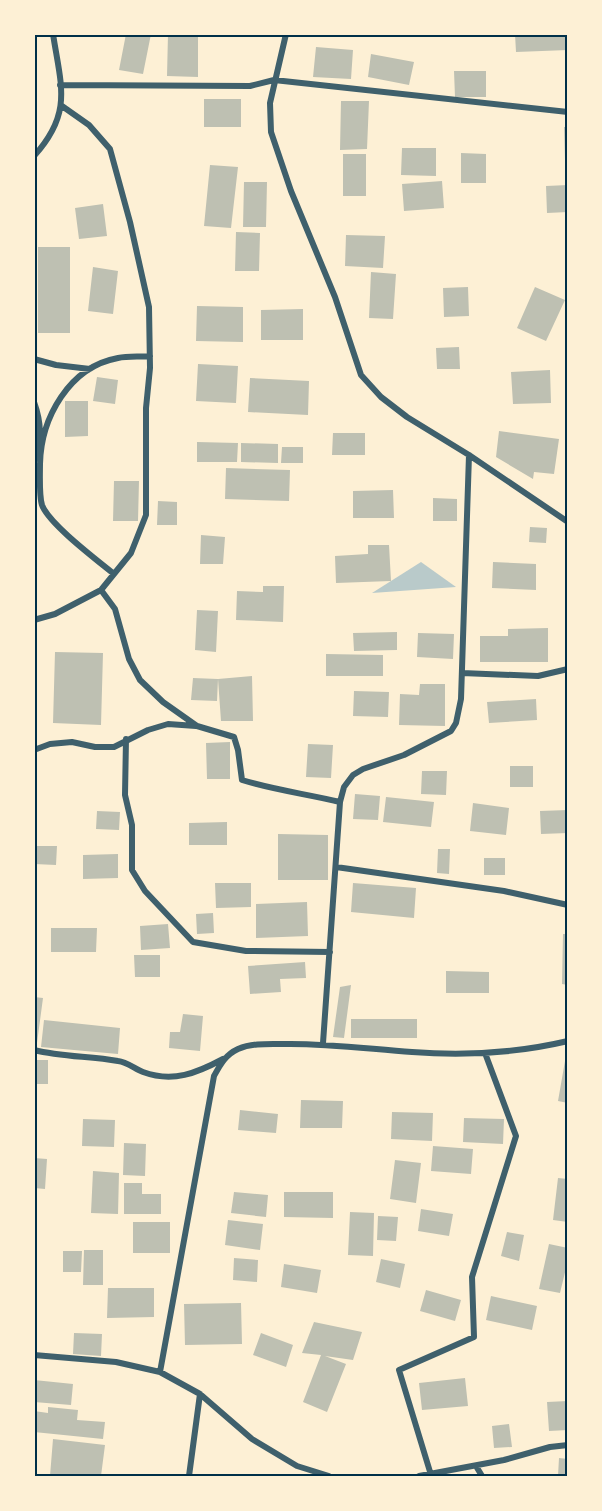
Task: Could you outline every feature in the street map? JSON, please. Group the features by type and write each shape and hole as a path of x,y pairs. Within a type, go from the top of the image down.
{"street":[{"path":"34,156 56,127 62,106 53,34"},
{"path":"286,34 270,103 271,132 291,191 335,297 361,375 381,397 407,417 469,455 567,521"},
{"path":"60,85 250,86 274,80 567,112"},
{"path":"34,620 55,614 101,590 131,553 146,515 149,307 110,148 89,124 62,106"},
{"path":"34,462 54,408 66,388 90,369 117,358 150,356"},
{"path":"34,359 56,365 90,369"},
{"path":"34,402 38,411 42,505 54,521 114,574"},
{"path":"323,1043 340,802 344,787 353,775 363,769 404,755 451,732 456,723 461,699 469,455"},
{"path":"567,516 567,521"},
{"path":"101,590 116,609 129,659 140,680 163,702 197,726"},
{"path":"462,673 538,675 567,669"},
{"path":"34,750 50,744 72,742 95,747 114,747 168,724 197,726 234,736 242,780 266,788 305,793 340,802"},
{"path":"126,740 125,795 132,825 132,870 145,891 193,942 246,951 330,952"},
{"path":"336,867 504,891 567,905"},
{"path":"34,1050 55,1055 123,1062 151,1075 168,1078 200,1072 238,1049 256,1044 323,1043 414,1052 485,1053 539,1048 567,1041"},
{"path":"431,1475 399,1370 474,1337 472,1277 516,1136 485,1053"},
{"path":"160,1372 214,1076 224,1058"},
{"path":"34,1355 116,1362 160,1372 200,1394 252,1440 297,1466 329,1476"},
{"path":"189,1476 200,1394"},
{"path":"419,1476 476,1466 550,1447 567,1445"},
{"path":"476,1466 482,1476"}],"shaded area":[{"path":"421,562 456,587 372,593"}],"building":[{"path":"126,34 151,34 143,74 119,70"},
{"path":"168,34 198,34 198,77 167,76"},
{"path":"515,34 568,34 568,50 516,52"},
{"path":"316,47 353,50 351,79 313,77"},
{"path":"371,54 414,62 409,85 368,77"},
{"path":"454,71 486,71 486,97 455,97"},
{"path":"204,99 241,99 241,127 204,127"},
{"path":"341,101 369,101 367,149 340,150"},
{"path":"564,127 568,127 568,160 565,160"},
{"path":"402,148 436,148 436,176 401,175"},
{"path":"461,153 486,154 486,183 461,183"},
{"path":"343,154 366,154 366,196 343,196"},
{"path":"210,165 238,167 231,228 204,226"},
{"path":"442,181 444,208 404,211 402,184"},
{"path":"244,182 267,182 266,227 243,227"},
{"path":"568,185 568,212 547,213 546,186"},
{"path":"103,204 107,236 79,239 75,208"},
{"path":"236,232 260,233 259,271 235,271"},
{"path":"346,235 385,236 383,268 345,266"},
{"path":"38,247 70,247 70,333 38,333"},
{"path":"93,267 118,271 113,314 88,311"},
{"path":"371,272 396,274 393,319 369,318"},
{"path":"468,287 469,316 444,317 443,288"},
{"path":"535,287 565,300 546,341 517,328"},
{"path":"197,306 243,307 243,342 196,341"},
{"path":"303,309 303,340 261,340 261,310"},
{"path":"459,347 460,369 437,369 436,348"},
{"path":"198,364 238,366 236,403 196,401"},
{"path":"550,370 551,403 513,404 511,372"},
{"path":"97,377 118,380 115,404 93,401"},
{"path":"250,378 309,381 308,415 248,412"},
{"path":"65,401 88,401 88,436 65,437"},
{"path":"499,431 559,439 554,474 534,472 533,479 496,457"},
{"path":"333,433 365,433 365,455 332,455"},
{"path":"197,442 238,443 237,462 197,462"},
{"path":"241,443 278,444 278,463 241,462"},
{"path":"282,447 303,447 303,463 281,463"},
{"path":"226,468 290,470 289,501 225,499"},
{"path":"114,481 139,481 138,521 113,521"},
{"path":"393,490 394,518 353,518 353,491"},
{"path":"433,498 457,499 457,521 433,521"},
{"path":"158,501 177,502 177,525 157,525"},
{"path":"530,527 547,528 546,543 529,542"},
{"path":"201,535 225,537 223,564 200,564"},
{"path":"368,545 389,545 391,581 336,583 335,556 368,554"},
{"path":"493,562 536,564 536,590 492,588"},
{"path":"263,586 284,586 283,622 236,620 237,591 263,592"},
{"path":"197,610 218,611 216,652 195,650"},
{"path":"548,628 548,662 480,662 480,636 508,636 508,629"},
{"path":"397,632 397,650 354,651 353,633"},
{"path":"418,633 454,634 453,659 417,657"},
{"path":"55,652 103,653 101,725 53,723"},
{"path":"326,654 383,655 383,676 326,676"},
{"path":"252,676 253,721 221,721 218,679"},
{"path":"193,678 218,679 217,701 191,700"},
{"path":"420,684 445,684 445,726 399,725 400,694 419,695"},
{"path":"354,691 389,692 388,717 353,716"},
{"path":"536,699 537,720 489,723 487,702"},
{"path":"230,742 230,779 207,779 206,743"},
{"path":"308,744 333,745 331,778 306,777"},
{"path":"510,766 533,766 533,787 510,787"},
{"path":"422,771 447,771 446,795 421,794"},
{"path":"355,794 380,796 378,820 353,819"},
{"path":"386,797 434,802 431,827 383,822"},
{"path":"473,803 509,808 506,835 470,831"},
{"path":"568,810 568,833 541,834 540,811"},
{"path":"97,811 120,812 119,830 96,829"},
{"path":"227,822 227,845 189,845 189,823"},
{"path":"278,834 328,835 328,880 278,880"},
{"path":"34,846 57,846 56,865 34,864"},
{"path":"438,849 450,849 449,874 437,873"},
{"path":"118,854 118,878 83,879 83,855"},
{"path":"484,858 505,858 505,875 484,875"},
{"path":"215,883 251,883 251,907 216,908"},
{"path":"353,883 416,888 414,918 351,912"},
{"path":"307,902 308,936 256,938 256,904"},
{"path":"213,913 214,933 197,934 196,914"},
{"path":"168,924 170,948 141,950 140,926"},
{"path":"51,928 97,928 96,952 51,952"},
{"path":"563,934 568,934 568,985 562,984"},
{"path":"134,955 160,955 160,977 135,977"},
{"path":"305,962 306,978 280,979 281,992 250,994 248,966"},
{"path":"446,971 489,972 489,993 446,993"},
{"path":"351,985 344,1038 333,1037 340,987"},
{"path":"34,997 43,998 37,1043 34,1043"},
{"path":"183,1014 203,1016 200,1051 169,1048 170,1032 180,1032"},
{"path":"351,1019 417,1019 417,1038 351,1038"},
{"path":"44,1020 120,1028 118,1054 41,1047"},
{"path":"34,1060 48,1060 48,1084 34,1084"},
{"path":"565,1061 568,1062 568,1103 558,1101"},
{"path":"301,1100 343,1101 342,1128 300,1128"},
{"path":"240,1110 278,1114 276,1133 238,1130"},
{"path":"392,1112 433,1113 432,1141 391,1139"},
{"path":"464,1118 504,1119 503,1144 463,1142"},
{"path":"83,1119 115,1120 114,1147 82,1146"},
{"path":"124,1143 146,1144 145,1176 123,1175"},
{"path":"433,1146 473,1149 471,1174 431,1171"},
{"path":"34,1158 47,1159 45,1189 34,1188"},
{"path":"395,1160 421,1163 416,1203 390,1199"},
{"path":"93,1171 119,1173 118,1214 91,1213"},
{"path":"558,1178 568,1179 568,1222 553,1220"},
{"path":"124,1183 142,1183 142,1194 161,1194 161,1214 124,1214"},
{"path":"234,1192 268,1195 266,1217 231,1213"},
{"path":"284,1192 333,1192 333,1218 284,1217"},
{"path":"421,1209 453,1214 449,1236 418,1231"},
{"path":"350,1212 374,1213 373,1256 348,1255"},
{"path":"378,1216 398,1217 396,1241 377,1240"},
{"path":"228,1220 263,1224 260,1250 225,1245"},
{"path":"133,1222 170,1222 170,1253 133,1253"},
{"path":"507,1232 524,1235 519,1261 501,1256"},
{"path":"549,1244 568,1248 568,1260 560,1293 539,1289"},
{"path":"84,1250 103,1250 103,1285 83,1285"},
{"path":"63,1251 82,1251 81,1272 63,1272"},
{"path":"234,1258 258,1260 257,1282 233,1280"},
{"path":"381,1259 405,1264 400,1288 376,1282"},
{"path":"284,1264 321,1270 317,1293 281,1287"},
{"path":"108,1288 154,1288 154,1317 107,1318"},
{"path":"426,1290 461,1300 455,1321 420,1311"},
{"path":"491,1296 537,1306 532,1330 486,1320"},
{"path":"241,1303 242,1344 185,1345 184,1304"},
{"path":"314,1322 362,1332 353,1360 325,1356 346,1364 327,1412 303,1402 321,1355 302,1353"},
{"path":"74,1333 102,1334 101,1356 73,1354"},
{"path":"261,1333 293,1345 286,1367 253,1355"},
{"path":"465,1378 468,1406 422,1410 419,1383"},
{"path":"34,1380 73,1384 71,1405 34,1402"},
{"path":"568,1401 568,1430 549,1431 547,1402"},
{"path":"48,1407 78,1410 77,1420 105,1422 103,1439 34,1432 34,1411 48,1413"},
{"path":"509,1424 512,1447 494,1448 492,1426"},
{"path":"53,1439 105,1445 101,1476 79,1474 79,1476 50,1476"},
{"path":"559,1458 568,1459 568,1476 558,1476"}]}
